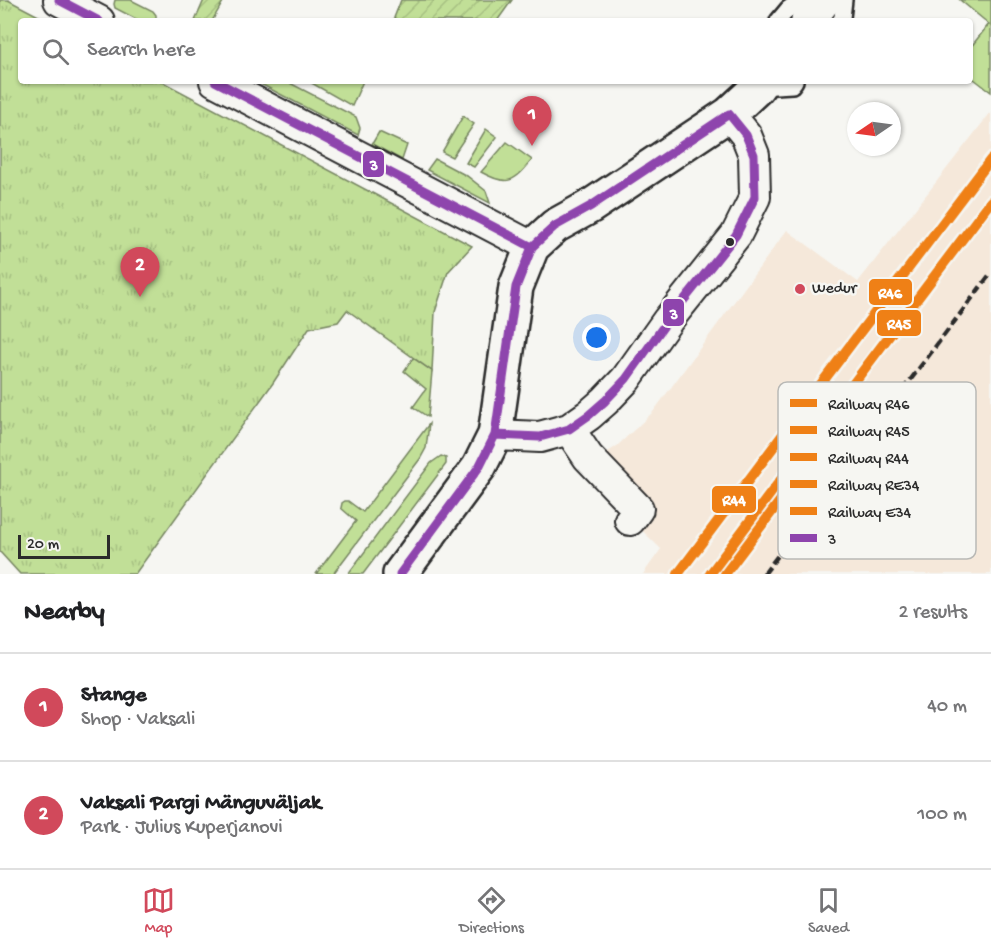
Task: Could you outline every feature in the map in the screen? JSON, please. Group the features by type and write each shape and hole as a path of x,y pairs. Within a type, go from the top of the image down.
{"street":[{"path":"59,0 93,18"},
{"path":"810,18 824,0"},
{"path":"220,84 532,247"},
{"path":"400,574 479,467 495,435 516,286 532,247 555,226 591,206 729,114 757,84"},
{"path":"495,435 540,436 568,429 590,415 626,379 668,320 736,235 755,197 754,155 746,135 729,114"},
{"path":"568,429 588,457 638,509 630,520"}],"lane":[{"path":"780,18 788,9 801,0"},
{"path":"842,18 844,0"},
{"path":"775,84 793,84"}],"shaded area":[{"path":"991,112 991,574 643,574 661,549 610,499 585,467 617,446 653,412 787,230 858,282"}],"green space":[{"path":"0,0 8,0 42,18 18,18 18,84 167,84 472,246 448,272 435,312 432,371 347,310 338,322 309,328 273,383 135,574 20,574 0,552"},
{"path":"115,0 131,0 153,11 156,18 134,18 115,8"},
{"path":"204,0 224,0 214,18 196,18"},
{"path":"401,0 512,0 499,18 394,18"},
{"path":"960,0 991,0 991,92 973,78 973,44 989,24"},
{"path":"261,84 292,84 356,117 360,128 358,135"},
{"path":"313,84 362,84 352,106"},
{"path":"463,116 474,124 452,157 442,152"},
{"path":"486,129 497,137 474,167 466,163"},
{"path":"379,132 407,145 402,160 372,144"},
{"path":"507,142 532,160 510,180 498,180 481,172"},
{"path":"435,159 467,176 486,191 490,203 427,170"},
{"path":"413,358 432,371 428,417 413,407 426,389 404,371"},
{"path":"429,424 426,448 420,459 333,574 316,574 356,521 341,508 342,503 348,501 363,512"},
{"path":"441,456 446,458 446,464 363,574 348,574 431,463"}],"railway":[{"path":"909,382 991,273"},
{"path":"764,574 778,555"}],"rail line":[{"name":"R46","path":"822,382 991,159"},
{"name":"R45","path":"855,382 991,201"},
{"name":"R44","path":"678,574 778,441"},
{"name":"RE34","path":"710,574 778,484"},
{"name":"E34","path":"725,574 778,504"}],"transit line":[{"name":"3","path":"59,0 93,18"},
{"name":"3","path":"221,84 532,247"},
{"name":"3","path":"495,435 540,437 569,429 589,415 626,379 668,320 736,235 755,197 754,155 746,135 729,114"},
{"name":"3","path":"400,574 479,467 495,435 516,287 532,247 555,226 591,206 729,114"}],"place":[{"name":"Stange","path":"532,146"},
{"name":"Wedur","path":"800,289"},
{"name":"Vaksali Pargi Mänguväljak","path":"140,297"}]}
